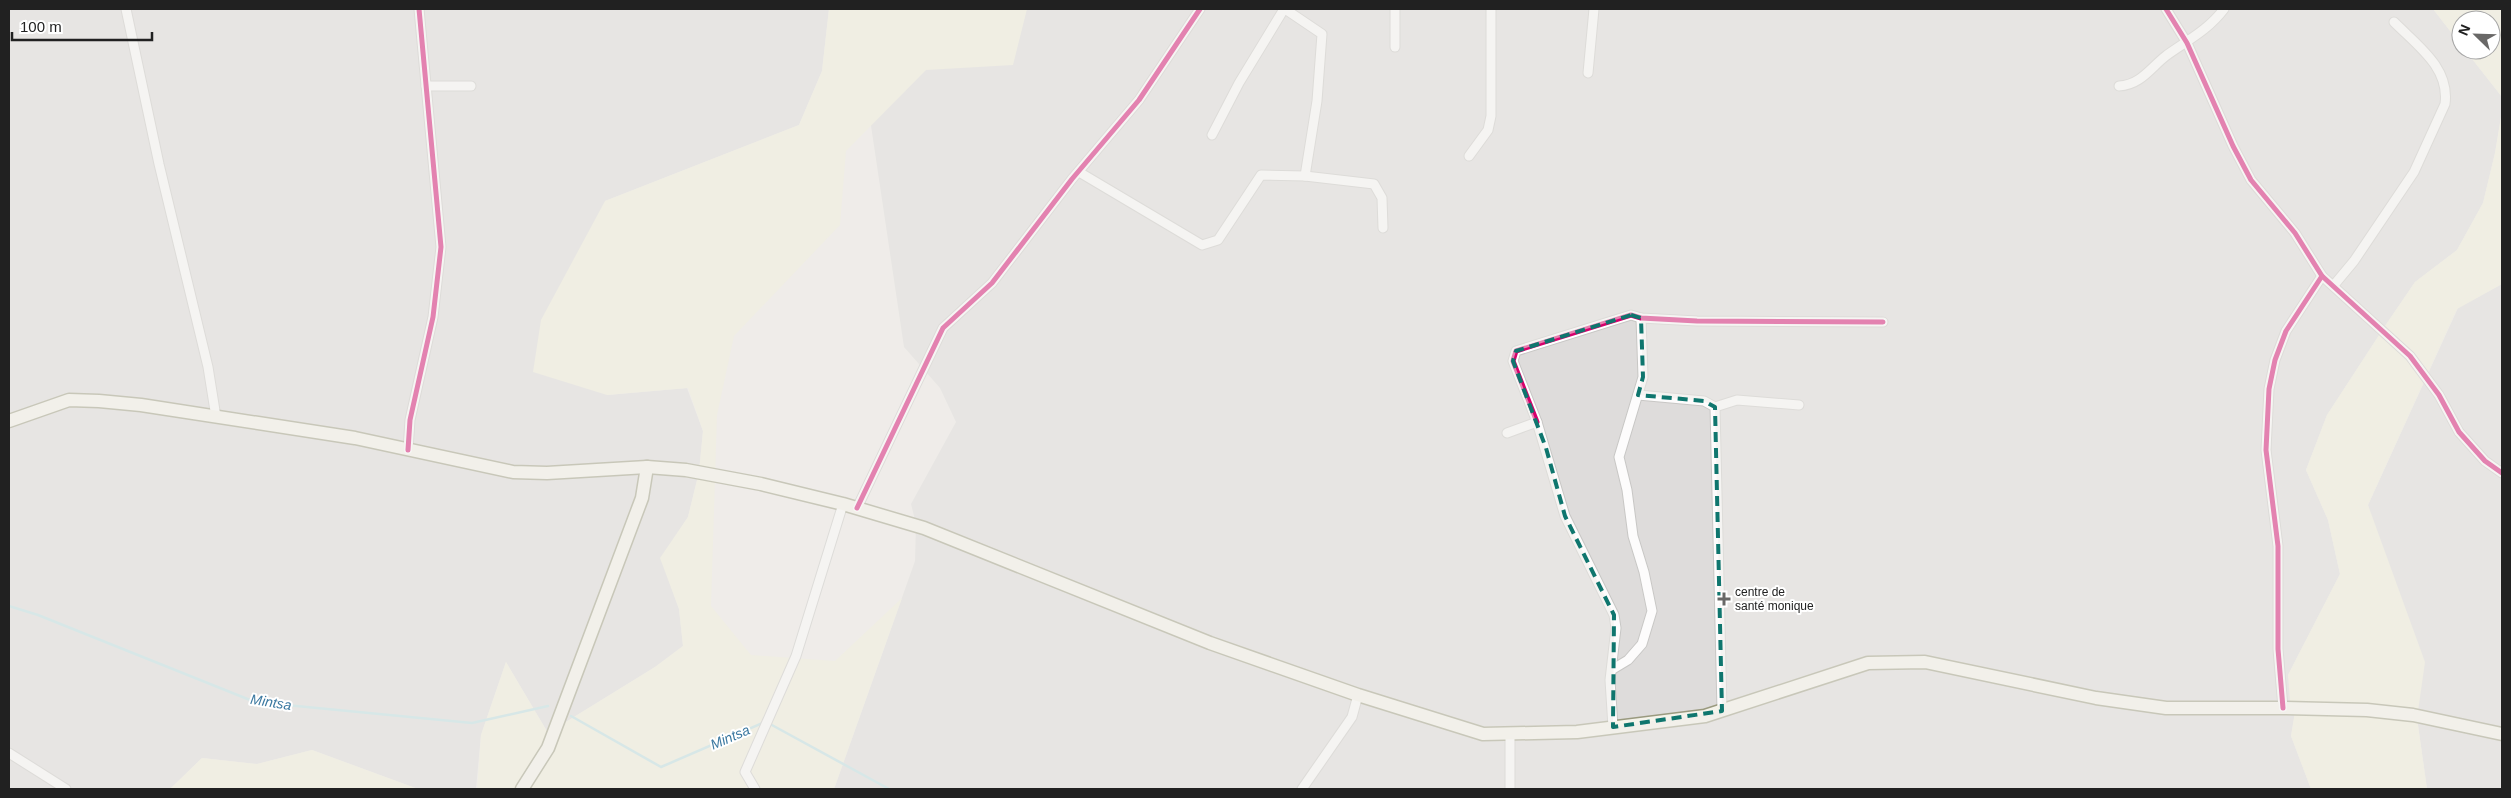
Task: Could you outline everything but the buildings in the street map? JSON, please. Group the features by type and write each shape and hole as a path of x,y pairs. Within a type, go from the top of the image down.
{"main road":[{"path":"9,421 69,400 141,405 355,438 513,472 547,473 647,467 708,474 800,492 924,528 1210,643 1358,695 1484,734 1577,732 1705,716 1868,663 1925,662 2096,698 2166,708 2367,710 2413,716 2502,734"},
{"path":"522,789 548,748 642,498 646,485 647,467"}],"street":[{"path":"126,9 159,164 208,367 216,418"},
{"path":"408,450 410,420 433,317 441,247 419,9"},
{"path":"857,508 943,328 992,283 1079,172 1139,100 1200,9"},
{"path":"1212,134 1239,83 1285,9 1322,34 1317,101 1306,176"},
{"path":"1394,48 1395,9"},
{"path":"1469,156 1488,130 1491,116 1491,9"},
{"path":"1588,73 1594,9"},
{"path":"2166,9 2187,43 2233,146 2251,180 2295,233 2322,276 2410,356 2439,395 2459,432 2485,461 2501,470"},
{"path":"2119,86 2130,86 2167,55 2214,23 2224,9"},
{"path":"2334,285 2354,261 2414,172 2445,104 2447,92 2443,75 2394,22"},
{"path":"426,86 471,86"},
{"path":"1079,172 1202,245 1218,240 1261,174 1306,176 1374,184 1382,198 1384,228"},
{"path":"2283,708 2278,649 2278,546 2266,450 2269,389 2275,360 2286,332 2322,276"},
{"path":"1613,726 1610,680 1613,668 1616,628 1614,616 1565,516 1537,422 1513,361 1516,351 1632,315 1640,318 1697,321 1883,322"},
{"path":"1613,668 1628,660 1642,644 1652,611 1644,572 1633,536 1620,456 1643,377 1640,318"},
{"path":"1638,395 1704,401 1715,407 1737,400 1799,405"},
{"path":"1715,407 1722,711"},
{"path":"1507,433 1537,422"},
{"path":"755,789 745,772 796,656 843,504"},
{"path":"1302,789 1352,717 1358,695"},
{"path":"1510,733 1510,789"},
{"path":"9,754 66,789"}],"highlighted area":[{"path":"1631,315 1641,318 1643,377 1638,395 1704,401 1715,407 1722,711 1613,727 1614,615 1565,516 1546,448 1513,361 1516,351"}],"shaded area":[{"path":"9,9 829,9 822,71 799,125 605,201 607,395 687,388 703,431 699,472 688,517 661,558 679,609 683,646 655,667 548,733 506,662 481,735 476,789 418,789 312,750 257,764 202,758 170,789 9,789"},
{"path":"829,9 1027,9 1013,65 926,70 846,151 840,225 734,336 717,415 711,606 751,655 835,661 902,598 834,789 477,789 481,735 506,662 548,733 655,667 683,646 679,609 660,558 688,517 699,472 703,431 688,388 607,395 533,372 541,320 605,201 799,125 822,71"},
{"path":"895,9 2433,9 2451,32 2451,60 2473,60 2502,97 2502,111 2495,153 2483,203 2457,250 2415,282 2385,326 2327,415 2306,470 2328,520 2340,574 2288,675 2295,712 2291,736 2311,789 834,789 915,561 916,524 911,504 956,422 940,388 904,347 870,119"},
{"path":"2433,9 2502,9 2502,97 2473,60 2501,60 2501,10 2451,10 2451,32"},
{"path":"2502,111 2502,284 2457,309 2368,505 2425,662 2417,718 2427,789 2311,789 2291,736 2295,712 2290,701 2288,675 2340,574 2328,520 2306,470 2327,415 2385,326 2415,282 2457,250 2483,203 2495,153"},
{"path":"2502,284 2502,789 2427,789 2417,718 2368,505 2458,308"},
{"path":"312,750 418,789 170,789 202,758 257,764"}],"waterway":[{"name":"Mintsa","path":"9,606 38,615 255,702 472,723 548,706"},
{"name":"Mintsa","path":"571,716 661,767 765,722"},
{"name":"Mintsa","path":"770,724 889,789"}],"cycle path":[{"path":"408,450 410,420 433,317 441,247 419,9"},
{"path":"857,508 943,328 992,283 1072,179 1139,100 1200,9"},
{"path":"2166,9 2187,43 2233,146 2251,180 2295,233 2322,276 2410,356 2439,395 2459,432 2485,461 2502,473"},
{"path":"2283,708 2278,649 2278,546 2266,450 2269,389 2275,360 2286,331 2322,276"},
{"path":"1537,422 1513,361 1516,351 1631,315 1641,318 1697,321 1883,322"}],"place":[{"name":"centre de santé monique","path":"1724,599"}]}
